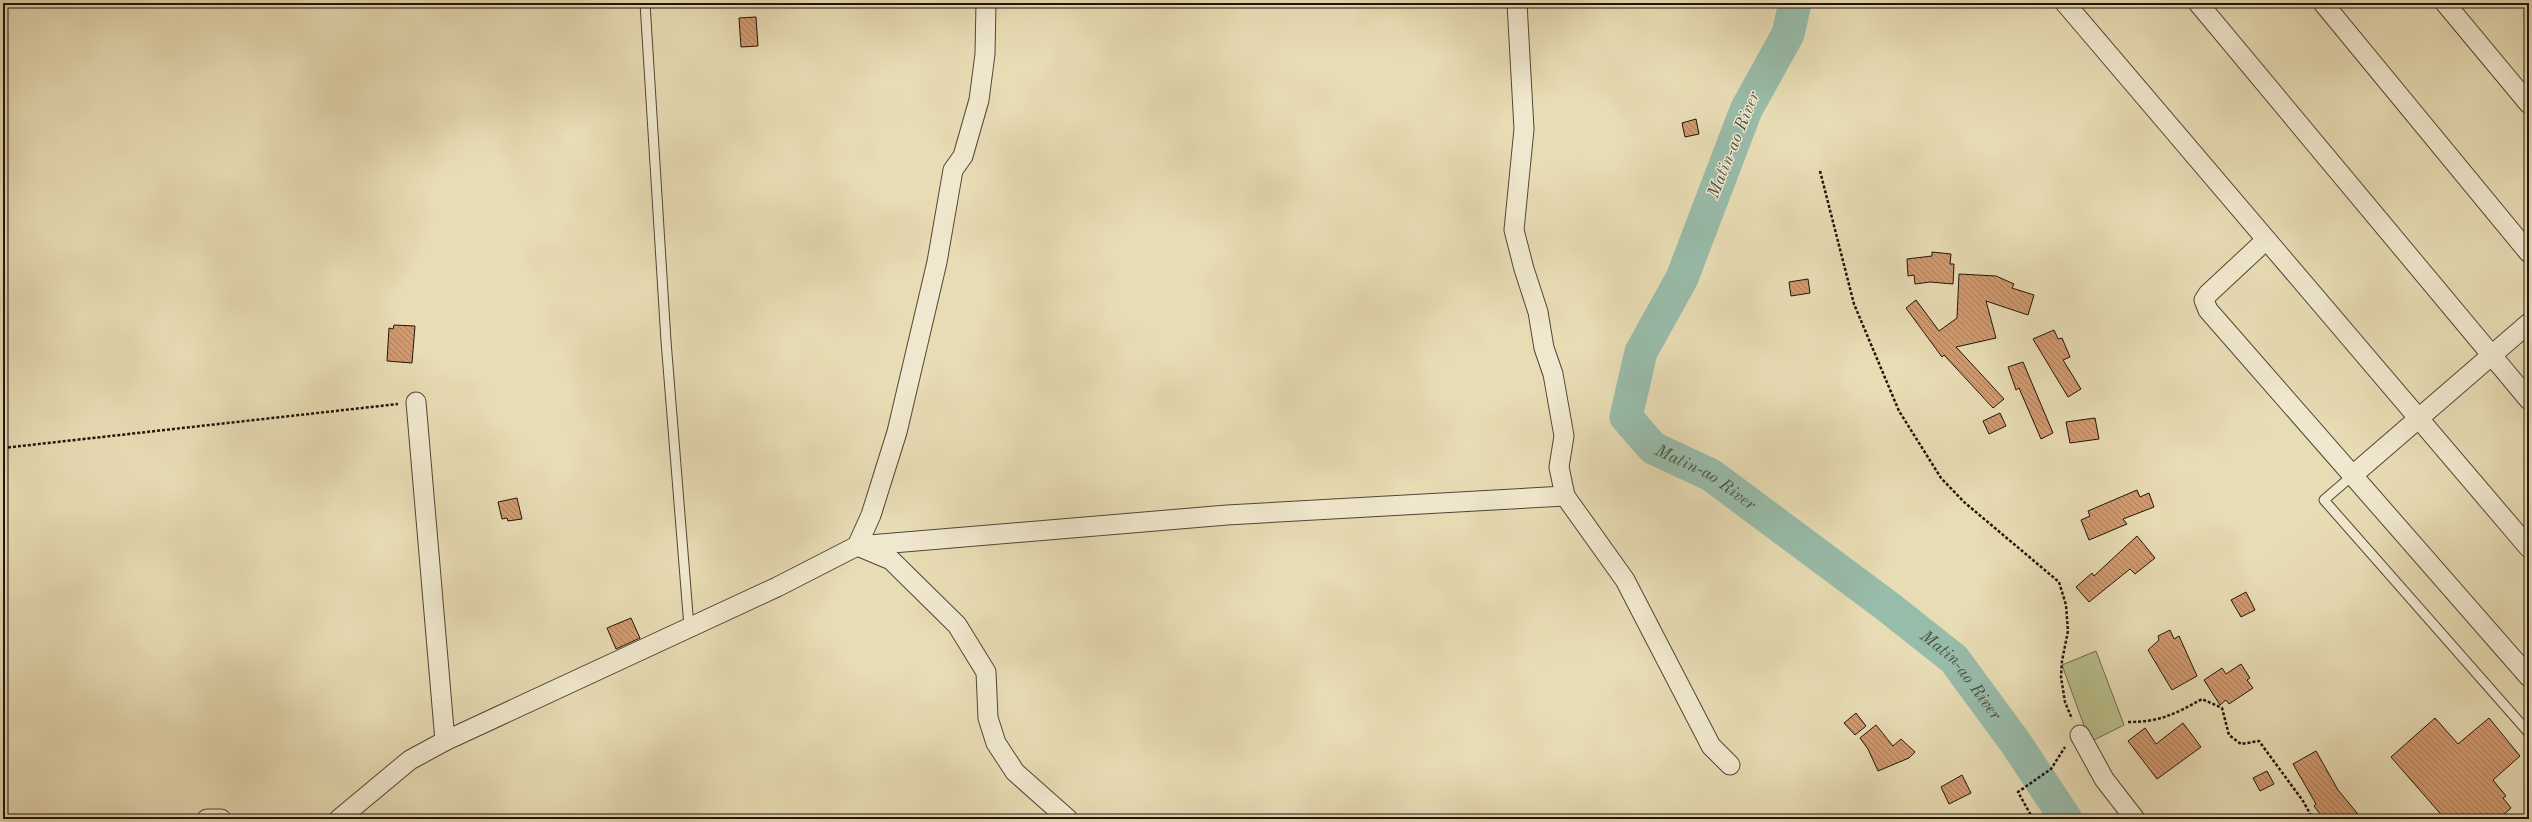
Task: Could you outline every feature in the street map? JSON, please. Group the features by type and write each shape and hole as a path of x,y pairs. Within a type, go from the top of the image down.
{"street":[{"path":"857,546 871,515 897,432 937,262 953,170 963,156 979,100 985,54 986,3"},
{"path":"1517,3 1524,129 1514,230 1524,269 1538,312 1544,348 1553,374 1564,436 1559,467 1565,496 1625,580 1711,746 1730,765"},
{"path":"2065,3 2529,548"},
{"path":"2198,3 2529,400"},
{"path":"2323,3 2529,253"},
{"path":"2445,3 2529,104"},
{"path":"2266,240 2213,290 2204,300 2205,305 2529,677"},
{"path":"2353,475 2529,323"},
{"path":"416,402 445,741"},
{"path":"338,819 410,760 445,741 575,683 690,627 777,587 857,546 1227,514 1565,496"},
{"path":"857,546 891,560 957,625 986,672 988,718 996,743 1015,772 1068,819"},
{"path":"2080,735 2104,779 2134,819"},
{"path":"206,819 221,819"}],"lane":[{"path":"645,3 666,342 690,627"},
{"path":"2353,475 2324,500 2529,733"}],"path":[{"path":"1820,171 1854,304 1899,411 1941,478 1964,502 2059,582 2066,605 2068,631 2062,661 2062,689 2080,735 2059,754 2051,769 2018,792 2033,819"},
{"path":"3,448 416,402"},
{"path":"2128,722 2151,722 2176,713 2202,699 2222,708 2230,735 2241,744 2260,741 2303,801 2313,819"}],"green space":[{"path":"2096,651 2124,725 2090,742 2062,665"}],"building":[{"path":"756,17 758,46 741,47 739,18"},
{"path":"1696,119 1699,134 1685,137 1682,123"},
{"path":"1932,252 1951,254 1950,264 1954,264 1953,284 1930,282 1915,284 1914,275 1908,276 1907,259 1932,256"},
{"path":"1959,274 1996,276 2014,284 2012,288 2034,295 2028,315 1986,301 1996,338 1956,347 2004,399 1993,408 1944,355 1942,357 1906,308 1916,300 1939,331 1957,318"},
{"path":"1808,279 1810,293 1791,296 1789,282"},
{"path":"394,325 415,326 412,363 387,361 389,328 393,329"},
{"path":"2054,330 2058,339 2062,338 2070,357 2063,360 2081,389 2068,397 2033,339"},
{"path":"2023,362 2053,433 2041,439 2019,388 2016,390 2008,367"},
{"path":"2000,413 2006,426 1989,434 1983,421"},
{"path":"2095,418 2099,439 2070,443 2066,422"},
{"path":"2137,490 2140,497 2149,493 2154,507 2123,519 2127,524 2089,540 2081,520 2090,516 2088,511"},
{"path":"517,498 522,519 508,521 507,518 502,519 498,502"},
{"path":"2137,536 2155,558 2135,574 2130,569 2089,602 2076,587 2092,573 2094,576"},
{"path":"2246,592 2255,610 2241,617 2231,600"},
{"path":"631,618 640,638 616,649 607,628"},
{"path":"2170,630 2174,639 2179,636 2197,676 2172,690 2148,650 2159,640 2158,636"},
{"path":"2241,664 2250,678 2247,680 2253,688 2229,704 2226,700 2220,705 2204,680 2222,668 2226,674"},
{"path":"1856,713 1866,726 1855,735 1844,723"},
{"path":"2435,718 2458,744 2489,718 2520,756 2493,780 2506,796 2503,798 2511,808 2499,819 2445,819 2391,757"},
{"path":"2183,723 2201,747 2157,779 2128,741 2145,728 2156,744"},
{"path":"1876,725 1893,746 1901,739 1915,752 1909,758 1878,771 1868,749 1860,738"},
{"path":"2316,751 2338,790 2362,819 2324,819 2314,806 2316,804 2293,764"},
{"path":"2267,771 2274,784 2260,791 2253,778"},
{"path":"1962,775 1971,793 1949,804 1941,787"}],"waterway":[{"name":"Matin-ao River","path":"1795,3 1788,34 1746,110 1682,278 1641,352 1626,417 1653,448 1711,475 1887,606 1954,659 2015,742 2066,819"}]}
